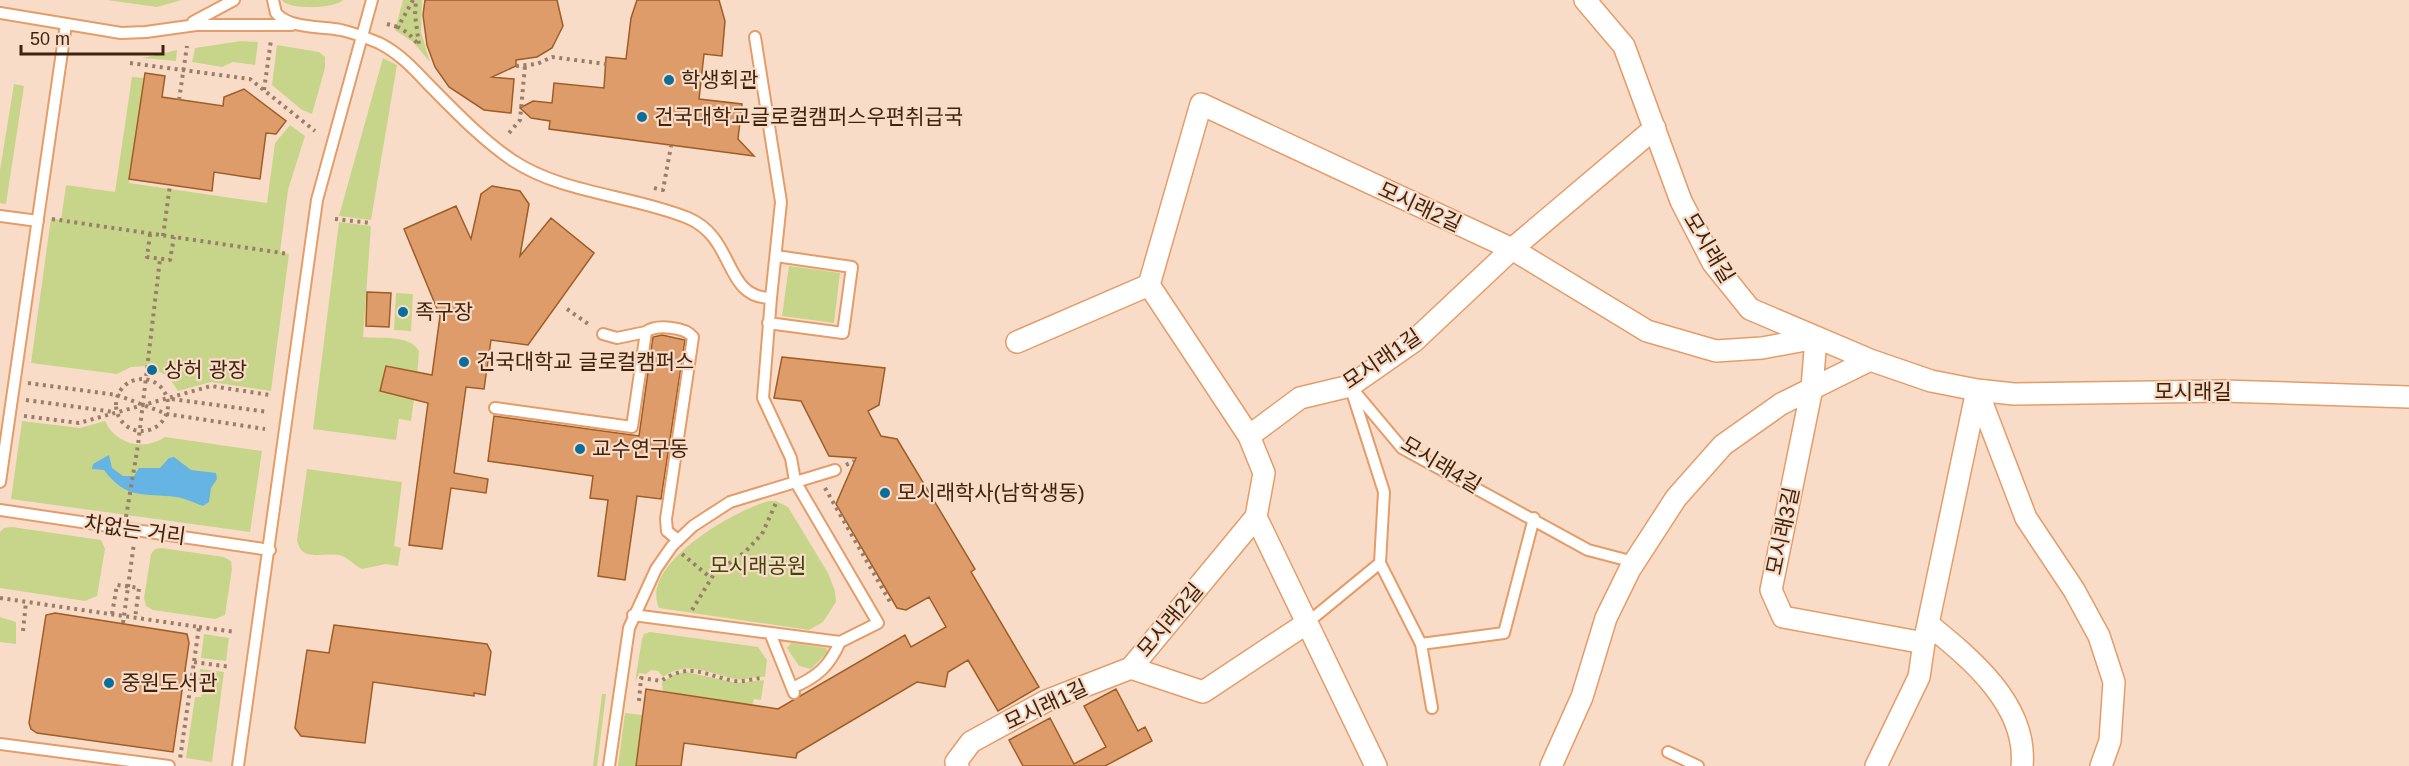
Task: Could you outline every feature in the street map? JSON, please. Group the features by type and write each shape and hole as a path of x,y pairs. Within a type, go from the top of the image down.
{"street":[{"name":"모시래길","path":"1585,0 1624,46 1681,201 1713,263 1750,309 1870,360 1931,381 1977,390 2014,394 2223,391 2409,397"},
{"name":"모시래2길","path":"1149,285 1201,104 1512,249 1647,331 1716,351 1762,348 1816,338"},
{"name":"모시래1길","path":"1249,436 1300,398 1350,386 1413,342 1512,249 1655,128"},
{"path":"1017,342 1149,285 1249,436 1264,473 1256,518 1376,766"},
{"name":"모시래3길","path":"1816,338 1812,388 1771,590 1783,617 1926,634"},
{"path":"1551,766 1582,697 1606,618 1634,562 1676,498 1723,446 1781,404 1870,360"},
{"path":"1876,766 1919,678 1926,634 1977,390"},
{"path":"1977,390 2026,518 2074,590 2098,636 2114,682 2110,741 2101,766"},
{"name":"모시래2길","path":"1131,668 1256,518"},
{"path":"1131,668 1203,692 1307,623"},
{"path":"1926,634 1972,660 2012,713 2023,755 2022,766"},
{"name":"모시래1길","path":"958,766 956,762 970,742 1046,701 1131,668"}],"lane":[{"path":"185,26 234,0"},
{"path":"273,0 278,16 308,25 362,36 382,45 405,61 485,139 528,170 548,178 666,210 700,224 718,240 742,287 752,295 771,298"},
{"path":"238,766 270,550 317,200 372,0"},
{"path":"0,13 122,33 185,26 308,25"},
{"path":"0,482 66,24"},
{"path":"755,38 779,185 781,216 768,323 763,398 791,458 795,481 878,623 840,642 823,671 793,690 770,633"},
{"path":"0,216 38,221"},
{"path":"768,323 843,333 852,267 776,256"},
{"path":"603,334 617,338 646,332 657,327 688,332 693,337 666,519 668,531 675,543"},
{"path":"495,408 632,427 646,332"},
{"name":"모시래4길","path":"1350,386 1402,447 1534,518 1588,550 1634,562"},
{"name":"모시래4길","path":"1350,386 1384,492 1380,562 1421,644 1432,708"},
{"path":"609,766 627,638 633,615 656,569 675,543 693,526 730,502 835,470"},
{"name":"차없는 거리","path":"0,510 270,550"},
{"path":"1421,644 1504,633 1534,518"},
{"path":"1307,623 1380,562"},
{"path":"633,615 840,642"},
{"path":"0,744 169,766"},
{"path":"1668,752 1698,766"}],"path":[{"path":"387,24 408,33 419,45 415,0"},
{"path":"398,27 415,0"},
{"path":"263,90 271,40"},
{"path":"179,100 187,46"},
{"path":"516,66 525,66 552,57 606,64"},
{"path":"130,63 250,79 315,131"},
{"path":"509,134 520,120 525,66"},
{"path":"654,188 663,190 671,146"},
{"path":"163,236 170,185"},
{"path":"51,219 289,254"},
{"path":"334,219 371,223"},
{"path":"150,234 147,257 160,259 170,260 174,237"},
{"path":"129,504 160,259"},
{"path":"567,309 603,334"},
{"path":"146,378 159,385 168,398 167,414 154,429 140,431 124,424 117,412 117,395 130,381 146,378"},
{"path":"28,383 117,395 167,414 265,429"},
{"path":"23,416 79,423 211,386 270,395"},
{"path":"168,398 267,412"},
{"path":"25,400 117,412"},
{"path":"849,464 854,462"},
{"path":"819,475 890,602"},
{"path":"688,622 689,615 711,578 745,552 762,534 776,501"},
{"path":"123,623 136,530"},
{"path":"675,543 711,578"},
{"path":"112,614 117,585 128,586 139,588 135,618"},
{"path":"0,598 236,632"},
{"path":"23,631 26,602"},
{"path":"179,766 199,627"},
{"path":"194,662 231,667"},
{"path":"639,701 642,678 661,681 672,674 686,670 707,672 738,681 764,678"}],"green space":[{"path":"107,0 182,0 157,7"},
{"path":"282,0 343,0 322,7 302,7"},
{"path":"403,0 422,0 421,32 430,62 413,42 395,30"},
{"path":"241,41 258,42 255,65 233,62 222,67 192,62 195,48"},
{"path":"277,45 319,52 325,57 325,68 312,114 302,110 272,85"},
{"path":"177,50 176,61 143,58"},
{"path":"383,58 397,65 371,220 339,216"},
{"path":"132,77 144,78 129,183 267,203 275,143 290,125 305,136 288,190 280,252 289,254 271,391 211,382 178,391 168,376 147,366 131,367 117,374 31,363 51,218 61,220 66,185 115,192"},
{"path":"14,84 24,86 6,204 0,203 0,170"},
{"path":"339,222 371,226 363,337 402,340 409,342 419,351 417,378 411,371 387,366 380,391 403,397 407,385 415,392 411,421 399,419 396,440 313,429"},
{"path":"789,266 840,273 834,323 782,316"},
{"name":"족구장","path":"396,293 413,294 411,331 394,330"},
{"path":"22,421 80,428 105,421 116,436 131,443 148,444 165,437 262,451 250,532 11,499"},
{"path":"307,469 402,482 394,546 401,548 398,566 386,564 362,569 342,556 309,554 300,548 297,540"},
{"name":"모시래공원","path":"776,501 788,507 828,573 835,591 836,602 823,622 809,630 659,608 657,591 663,574 676,557 714,527 754,506"},
{"path":"12,527 101,540 105,549 97,596 85,601 0,588 0,532 4,528"},
{"path":"155,549 224,557 231,561 232,569 225,615 215,619 153,610 146,606 144,598 151,554"},
{"path":"0,617 16,622 16,644 0,642"},
{"path":"650,632 758,647 767,660 765,677 739,679 690,668 672,672 663,677 658,671 639,673 635,682 642,639 644,634"},
{"path":"204,634 229,638 226,661 201,658"},
{"path":"791,643 826,648 828,652 811,669 799,666 787,648"},
{"path":"200,669 224,672 212,762 186,758 195,697 201,697 204,682 198,681"},
{"path":"686,672 737,683 764,680 761,700 754,699 752,706 663,694 662,683 672,675"},
{"path":"602,694 606,694 597,766 593,766"},
{"path":"625,713 643,715 636,766 618,766"}],"water":[{"path":"109,455 112,468 123,476 134,476 139,468 160,468 169,458 174,457 191,470 216,473 217,479 211,488 209,502 203,506 179,498 136,493 120,486 104,470 92,469 93,464"}],"building":[{"path":"425,0 557,0 563,26 552,48 537,57 516,60 516,66 492,77 514,79 511,113 484,110 449,87 435,67 427,45 423,15"},
{"name":"학생회관","path":"637,0 719,0 725,21 722,56 704,54 699,99 742,104 738,139 754,156 549,129 550,121 531,118 520,108 533,101 552,103 554,83 604,88 606,57 626,59 631,18"},
{"path":"145,73 165,76 162,97 223,106 224,97 244,89 286,121 276,134 266,133 260,179 214,172 212,191 129,179"},
{"path":"492,186 520,191 529,204 520,256 551,218 594,253 528,345 491,340 484,389 466,387 454,473 488,479 486,493 451,488 442,549 409,545 428,403 380,391 386,366 432,375 440,316 404,229 456,206 471,239 481,194"},
{"path":"367,292 391,293 389,327 366,326"},
{"name":"교수연구동","path":"662,335 685,340 661,499 637,496 625,580 598,576 608,500 590,498 593,476 488,461 494,416 639,436 653,337"},
{"path":"782,357 885,368 879,405 868,411 881,436 897,439 975,569 971,572 1039,687 998,711 968,660 948,672 945,687 917,682 797,753 796,758 684,743 681,766 636,766 646,689 778,709 905,635 911,647 946,627 929,597 906,610 897,608 836,504 856,458 829,456 801,401 774,398"},
{"name":"중원도서관","path":"55,613 187,634 189,643 173,752 37,733 31,729 29,723 46,615"},
{"path":"334,625 487,644 491,652 485,695 474,693 474,696 373,682 365,743 301,736 295,728 307,650 329,653"},
{"path":"1116,689 1138,731 1145,727 1152,741 1105,766 1023,766 1009,740 1050,718 1074,764 1106,747 1084,706"}],"place":[{"name":"학생회관","path":"669,80"},
{"name":"건국대학교글로컬캠퍼스우편취급국","path":"642,117"},
{"name":"족구장","path":"403,312"},
{"name":"건국대학교 글로컬캠퍼스","path":"464,362"},
{"name":"상허 광장","path":"152,370"},
{"name":"교수연구동","path":"580,449"},
{"name":"모시래학사(남학생동)","path":"885,493"},
{"name":"중원도서관","path":"109,683"}]}
